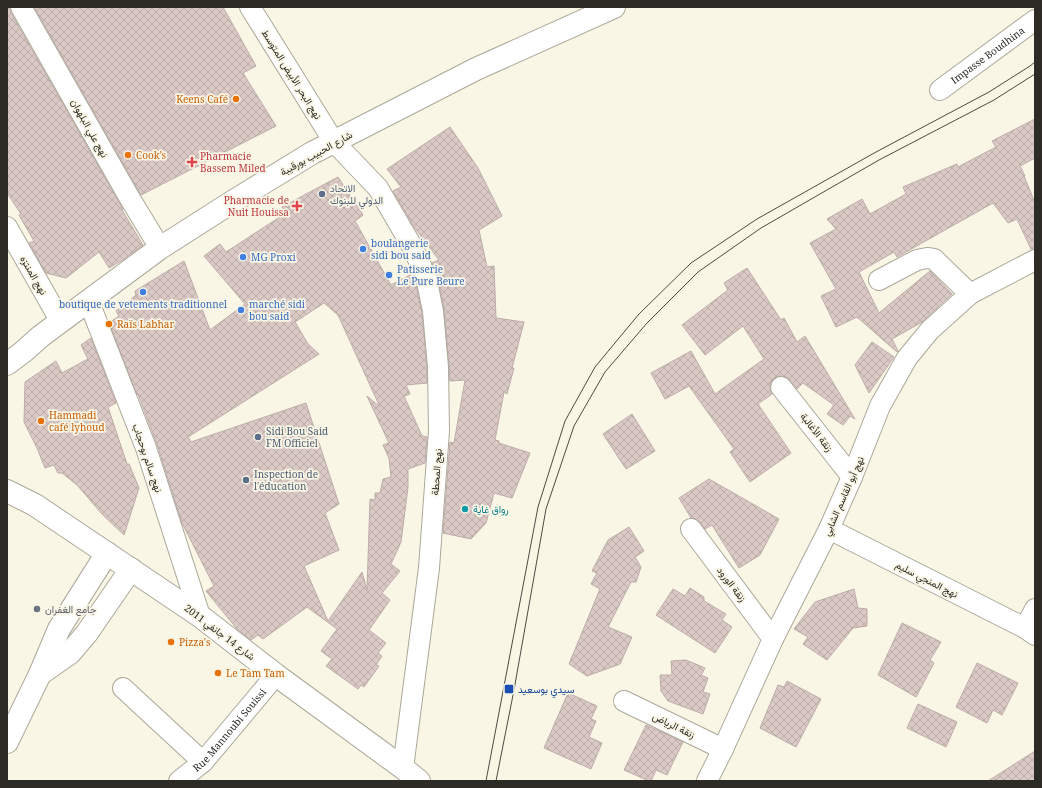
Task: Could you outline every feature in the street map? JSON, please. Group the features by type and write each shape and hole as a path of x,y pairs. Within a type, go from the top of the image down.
{"main road":[{"name":"شارع الحبيب بورقيبة","path":"7,375 15,358 41,336 160,248 312,153 476,69 614,7"},
{"name":"شارع 14 جانفي 2011","path":"7,476 35,505"},
{"name":"شارع 14 جانفي 2011","path":"7,491 35,505 200,616 276,675 411,774"},
{"path":"7,742 40,674 59,629 107,553"},
{"path":"40,674 70,653 87,633 131,569"}],"street":[{"name":"نهج علي البلهوان","path":"22,7 129,197 160,248"},
{"name":"نهج البحر الأبيض المتوسط","path":"250,7 334,142 378,188"},
{"name":"Impasse Boudhina","path":"940,90 1035,20"},
{"name":"نهج المحطة","path":"378,188 413,248 426,277 433,311 438,367 439,419 429,568 411,774"},
{"name":"نهج المنتزه","path":"7,228 61,322"},
{"path":"879,280 917,260 927,258 934,259 970,294"},
{"name":"نهج أبو القاسم الشابي","path":"707,781 773,639 829,529 852,477 880,406 907,358 930,330 970,294 1035,260"},
{"name":"نهج سالم بوحجاب","path":"88,302 146,448 200,616"},
{"name":"زنقة الأغالبة","path":"782,387 852,477"},
{"name":"زنقة الورود","path":"691,529 773,639"},
{"name":"نهج المنجي سليم","path":"829,529 1030,631 1035,609"},
{"name":"Rue Mannoubi Souissi","path":"179,781 203,762 276,675"},
{"path":"123,688 203,762"},
{"name":"زنقة الرياض","path":"624,701 723,749"}],"building":[{"path":"7,7 10,7 11,13 143,245 109,268 99,252 66,278 46,273 29,243 34,241 19,215 21,214 7,193"},
{"path":"34,7 223,7 256,66 243,73 276,126 141,195"},
{"path":"1035,119 1035,158 1020,166 1035,203 1035,249 1031,249 1017,219 1008,223 993,203 897,257 894,252 859,272 879,313 930,271 952,294 922,322 892,339 898,351 897,352 857,317 836,327 821,296 836,289 810,243 836,229 827,219 862,199 870,214 906,194 903,187 957,164 958,167 996,147 992,141"},
{"path":"450,127 478,168 502,216 479,230 487,267 494,266 496,318 524,322 507,394 504,392 495,440 499,441 499,443 530,453 512,498 494,493 486,523 471,539 443,533 450,442 454,443 465,380 450,381 444,309 437,275 432,263 439,260 414,227 393,191 401,187 387,169"},
{"path":"338,177 363,215 355,221 391,285 412,274 422,313 427,383 406,385 410,394 404,396 422,436 427,437 425,463 408,469 408,487 401,542 391,564 400,571 382,593 390,600 369,630 386,643 378,653 382,656 376,665 379,666 364,687 361,685 358,689 326,666 332,659 321,651 337,629 307,607 263,639 258,635 251,640 237,629 206,591 214,586 182,523 157,444 109,323 119,316 116,311 136,295 135,291 184,261 210,330 245,304 204,256 220,244 226,252 286,213 282,207","holes":["324,303 338,315 380,407 367,396 389,443 383,445 389,458 391,477 383,479 380,493 375,493 375,500 370,499 367,590 362,572 328,621 304,566 339,550 325,513 339,504 306,403 191,442 188,437 319,354 308,344 295,322"]},
{"path":"747,268 781,320 784,318 797,342 805,336 855,419 850,416 843,425 827,414 834,405 803,383 797,389 786,377 780,376 774,378 770,383 772,394 758,404 791,453 750,482 730,452 734,449 689,386 665,399 651,373 691,351 715,394 764,359 743,326 705,355 682,325 728,290 724,283"},
{"path":"91,338 116,403 108,407 127,464 129,464 139,488 124,535 102,514 77,485 62,473 58,473 54,465 45,468 24,422 25,382 56,361 62,373 88,359 81,345"},
{"path":"872,342 894,357 869,393 855,365"},
{"path":"632,414 655,451 626,469 603,434"},
{"path":"709,479 779,519 760,555 739,568 712,525 705,529 700,522 691,518 679,498"},
{"path":"629,527 644,551 635,557 641,567 636,582 631,582 608,627 632,637 620,664 587,676 569,664 600,589 591,584 597,573 592,571 608,540"},
{"path":"690,588 704,597 704,601 726,614 722,620 732,627 715,653 656,615 673,589 685,596"},
{"path":"854,589 858,608 867,609 867,626 853,628 827,660 803,644 808,637 794,629 815,602"},
{"path":"902,623 941,642 930,660 934,663 916,697 878,675"},
{"path":"686,660 705,668 701,675 708,678 703,692 710,694 703,714 668,701 661,691 660,675 672,675 671,661"},
{"path":"977,663 1018,683 1002,715 993,710 987,723 956,707"},
{"path":"787,681 821,699 796,747 760,728 778,685 784,687"},
{"path":"568,693 597,706 591,719 596,721 589,737 602,743 591,769 544,748"},
{"path":"918,704 957,722 946,747 907,728"},
{"path":"646,725 683,742 667,775 656,770 651,781 624,770"},
{"path":"1035,751 1035,781 988,781"}],"tram line":[{"path":"486,781 538,507 565,421 595,367 639,314 691,263 757,219 876,152 989,92 1035,62"},
{"path":"496,781 514,690 546,509 574,426 605,372 647,323 698,272 761,228 879,160 994,100 1035,74"}],"place":[{"name":"Keens Café","path":"236,99"},
{"name":"Cook’s","path":"128,155"},
{"name":"Pharmacie Bassem Miled","path":"192,162"},
{"name":"الاتحاد الدولي للبنوك","path":"322,194"},
{"name":"Pharmacie de Nuit Houissa","path":"297,206"},
{"name":"boulangerie sidi bou said","path":"363,249"},
{"name":"MG Proxi","path":"243,257"},
{"name":"Patisserie Le Pure Beure","path":"389,275"},
{"name":"boutique de vetements traditionnel","path":"143,292"},
{"name":"marché sidi bou said","path":"241,310"},
{"name":"Raïs Labhar","path":"109,324"},
{"name":"Hammadi café lyhoud","path":"41,421"},
{"name":"Sidi Bou Said FM Officiel","path":"258,437"},
{"name":"Inspection de l'éducation","path":"246,480"},
{"name":"رواق غاية","path":"465,509"},
{"name":"جامع الغفران","path":"37,609"},
{"name":"Pizza's","path":"171,642"},
{"name":"Le Tam Tam","path":"218,673"},
{"name":"سيدي بوسعيد","path":"509,689"}]}
